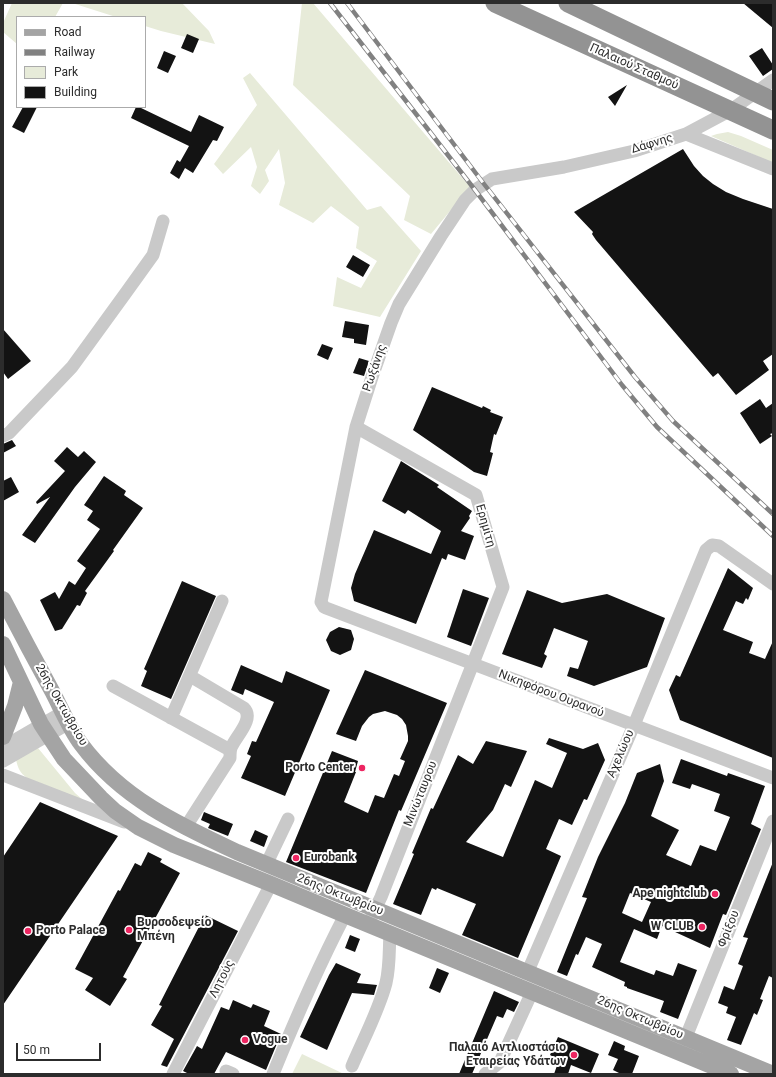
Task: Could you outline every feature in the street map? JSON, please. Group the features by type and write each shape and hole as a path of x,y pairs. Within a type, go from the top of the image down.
{"highway":[{"name":"Παλαιού Σταθμού","path":"495,3 773,130"},
{"path":"568,3 773,101"}],"main road":[{"name":"26ης Οκτωβρίου","path":"3,599 81,744 107,773 153,810 185,828 266,865 528,971 773,1074"},
{"name":"26ης Οκτωβρίου","path":"3,644 44,729 64,759 115,811 138,827 174,845 731,1074"},
{"path":"3,737 15,706 21,682"}],"street":[{"name":"Δάφνης","path":"518,175 564,167 634,150 686,134 731,110 773,80"},
{"path":"686,134 773,169"},
{"name":"Ρωξάνης","path":"329,609 322,604 321,599 356,427 372,377 399,304 465,200 475,190 492,179 518,175"},
{"path":"3,436 9,433 72,367 152,255 163,221"},
{"name":"Ερημίτη","path":"356,427 476,495 503,587 473,664"},
{"name":"Αχελώου","path":"528,971 634,725 706,550 712,545 716,544 773,584"},
{"path":"171,718 222,601"},
{"name":"Νικηφόρου Ουρανού","path":"329,609 773,778"},
{"name":"Μινώταυρου","path":"368,924 473,664"},
{"path":"185,828 230,758 230,750 248,718 247,711 244,708 190,676"},
{"path":"113,686 230,750"},
{"path":"3,747 44,729 66,717"},
{"path":"3,761 44,729"},
{"path":"3,775 138,827"},
{"path":"266,865 288,819"},
{"name":"Φρίξου","path":"686,1037 773,821"},
{"name":"Λητούς","path":"173,1074 271,884"},
{"path":"272,1074 302,1005 345,916"},
{"path":"352,1066 386,982 389,963 390,933"},
{"path":"485,1074 501,1061 532,992"}],"green space":[{"path":"12,3 63,3 56,16 16,16 16,43 3,32 3,23"},
{"path":"72,3 182,3 209,31 215,44 146,26 146,16 113,16"},
{"path":"302,3 313,3 470,187 431,234 404,220 410,196 293,85"},
{"path":"250,73 367,210 381,206 421,251 380,317 333,306 337,277 361,288 377,261 356,248 359,227 331,206 313,223 279,205 285,183 279,149 265,170 269,181 260,194 251,186 257,167 251,147 223,174 214,164 257,105 243,78"},
{"path":"728,132 773,150 773,163 711,136"},
{"path":"38,748 75,793 83,800 27,778 23,774 16,760"},
{"path":"302,1054 344,1074 292,1074"}],"building":[{"path":"743,3 773,3 773,28"},
{"path":"187,34 199,39 193,53 181,48"},
{"path":"762,48 773,65 773,69 763,76 749,56"},
{"path":"164,51 176,56 168,73 157,68"},
{"path":"627,85 615,106 608,97"},
{"path":"22,108 36,108 24,133 12,127"},
{"path":"136,108 141,108 191,132 199,115 224,127 217,141 213,140 193,173 185,168 179,179 170,173 177,160 180,162 189,146 131,118"},
{"path":"683,149 694,166 713,184 726,192 773,209 773,354 763,361 769,370 736,395 718,373 713,377 596,240 592,234 593,232 574,212"},
{"path":"353,255 370,265 363,277 346,267"},
{"path":"345,321 369,325 366,345 354,343 354,339 342,337"},
{"path":"3,329 31,361 8,379 3,372"},
{"path":"322,344 333,348 328,360 317,355"},
{"path":"359,358 369,361 364,376 353,373"},
{"path":"432,387 482,408 483,406 491,410 490,412 503,417 496,435 494,434 490,452 493,453 487,476 474,472 413,430"},
{"path":"760,399 766,408 773,403 773,433 770,434 772,436 760,444 740,413"},
{"path":"12,440 16,446 3,453 3,444"},
{"path":"67,447 78,457 84,451 96,462 75,487 35,543 22,535 50,497 37,504 36,502 65,471 54,461"},
{"path":"401,461 439,485 437,487 472,511 469,516 470,518 461,531 474,536 465,560 448,554 446,560 442,558 416,624 354,601 351,588 355,574 374,530 431,554 441,531 408,510 405,514 382,501"},
{"path":"104,476 126,491 124,495 143,508 85,591 87,593 80,606 77,605 62,629 55,631 40,600 55,592 59,599 69,581 75,585 86,568 77,561 100,529 87,520 93,511 84,505"},
{"path":"11,477 19,492 3,501 3,481"},
{"path":"728,568 753,588 748,600 746,598 743,604 736,601 723,630 753,642 749,653 765,659 773,641 773,758 680,720 669,690 676,675 680,677"},
{"path":"182,581 216,596 171,699 141,686 147,671 144,669"},
{"path":"463,589 489,598 471,646 447,637"},
{"path":"527,590 562,603 607,594 665,618 647,667 594,686 567,676 570,667 578,669 588,641 554,628 544,654 547,656 542,668 502,654"},
{"path":"339,627 351,630 354,639 351,650 340,655 331,651 326,640 330,632"},
{"path":"241,665 282,683 286,671 330,690 285,796 241,778 251,756 247,754 252,741 256,742 274,702 245,689 243,695 231,690"},
{"path":"365,670 447,703 401,811 399,810 366,893 286,862 332,751 358,761 356,772 344,802 368,813 375,795 384,798 394,774 399,776 405,761 400,759 408,741 408,736 406,725 397,715 385,711 373,714 362,726 356,741 336,734"},
{"path":"549,738 583,749 598,743 605,760 587,800 584,799 572,825 559,819 546,849 561,856 518,958 462,935 476,904 437,888 436,890 432,888 421,915 393,904 431,808 433,809 458,755 473,764 486,741 527,751 511,787 505,784 493,810 466,842 503,857 535,780 552,788 567,753 546,744"},
{"path":"681,759 727,776 728,773 765,786 751,824 761,829 726,915 723,914 710,948 662,926 657,939 634,929 620,962 654,975 656,970 673,976 678,963 697,970 678,1019 660,1012 664,1001 627,988 624,986 625,982 592,967 602,944 586,937 578,955 576,954 567,976 557,972 587,898 582,897 598,857 625,803 637,773 660,764 664,781 651,816 679,830 666,855 691,866 700,845 716,851 730,817 714,811 720,794 692,784 690,789 672,783","holes":["630,893 651,902 642,922 622,913"]},
{"name":"Porto Palace","path":"40,802 118,836 3,1005 3,857"},
{"path":"204,812 233,824 228,836 208,828 210,824 201,820"},
{"path":"255,830 268,836 264,847 250,841"},
{"name":"Βυρσοδεψείο Μπένη","path":"148,852 162,859 160,862 180,873 123,977 127,979 110,1006 85,990 93,978 75,969 118,890 120,891 135,863 141,866"},
{"path":"773,862 773,978 769,976 760,999 763,1000 757,1015 754,1013 741,1045 727,1040 736,1017 726,1013 728,1007 718,1003 724,986 734,990 743,966 738,964 748,938 743,937"},
{"path":"205,915 238,931 167,1067 161,1065 174,1039 151,1025 162,1006 159,1005"},
{"path":"350,935 360,939 355,952 345,948"},
{"path":"336,963 361,974 357,983 377,985 374,995 352,993 327,1050 300,1037"},
{"path":"437,968 449,973 440,993 429,988"},
{"path":"494,991 519,1002 514,1012 507,1009 503,1018 497,1016 472,1074 459,1074"},
{"name":"Vogue","path":"233,1000 251,1008 253,1004 270,1011 264,1026 281,1034 266,1070 226,1052 214,1074 189,1074 183,1071 197,1046 202,1049 221,1007 229,1010"},
{"name":"Παλαιό Αντλιοστάσιο Εταιρείας Υδάτων","path":"558,1037 599,1054 591,1073 571,1065 568,1074 554,1074 559,1060 550,1055"},
{"path":"614,1041 625,1046 624,1050 639,1056 632,1074 621,1074 613,1070 618,1059 608,1055"}],"railway":[{"path":"330,3 475,190 622,385 657,427 773,536"},
{"path":"347,3 484,184 635,377 673,421 773,514"}],"place":[{"name":"Porto Center","path":"362,768"},
{"name":"Eurobank","path":"296,858"},
{"name":"Ape nightclub","path":"715,894"},
{"name":"W CLUB","path":"702,927"},
{"name":"Βυρσοδεψείο Μπένη","path":"129,930"},
{"name":"Porto Palace","path":"28,931"},
{"name":"Vogue","path":"245,1040"},
{"name":"Παλαιό Αντλιοστάσιο Εταιρείας Υδάτων","path":"574,1055"}]}
